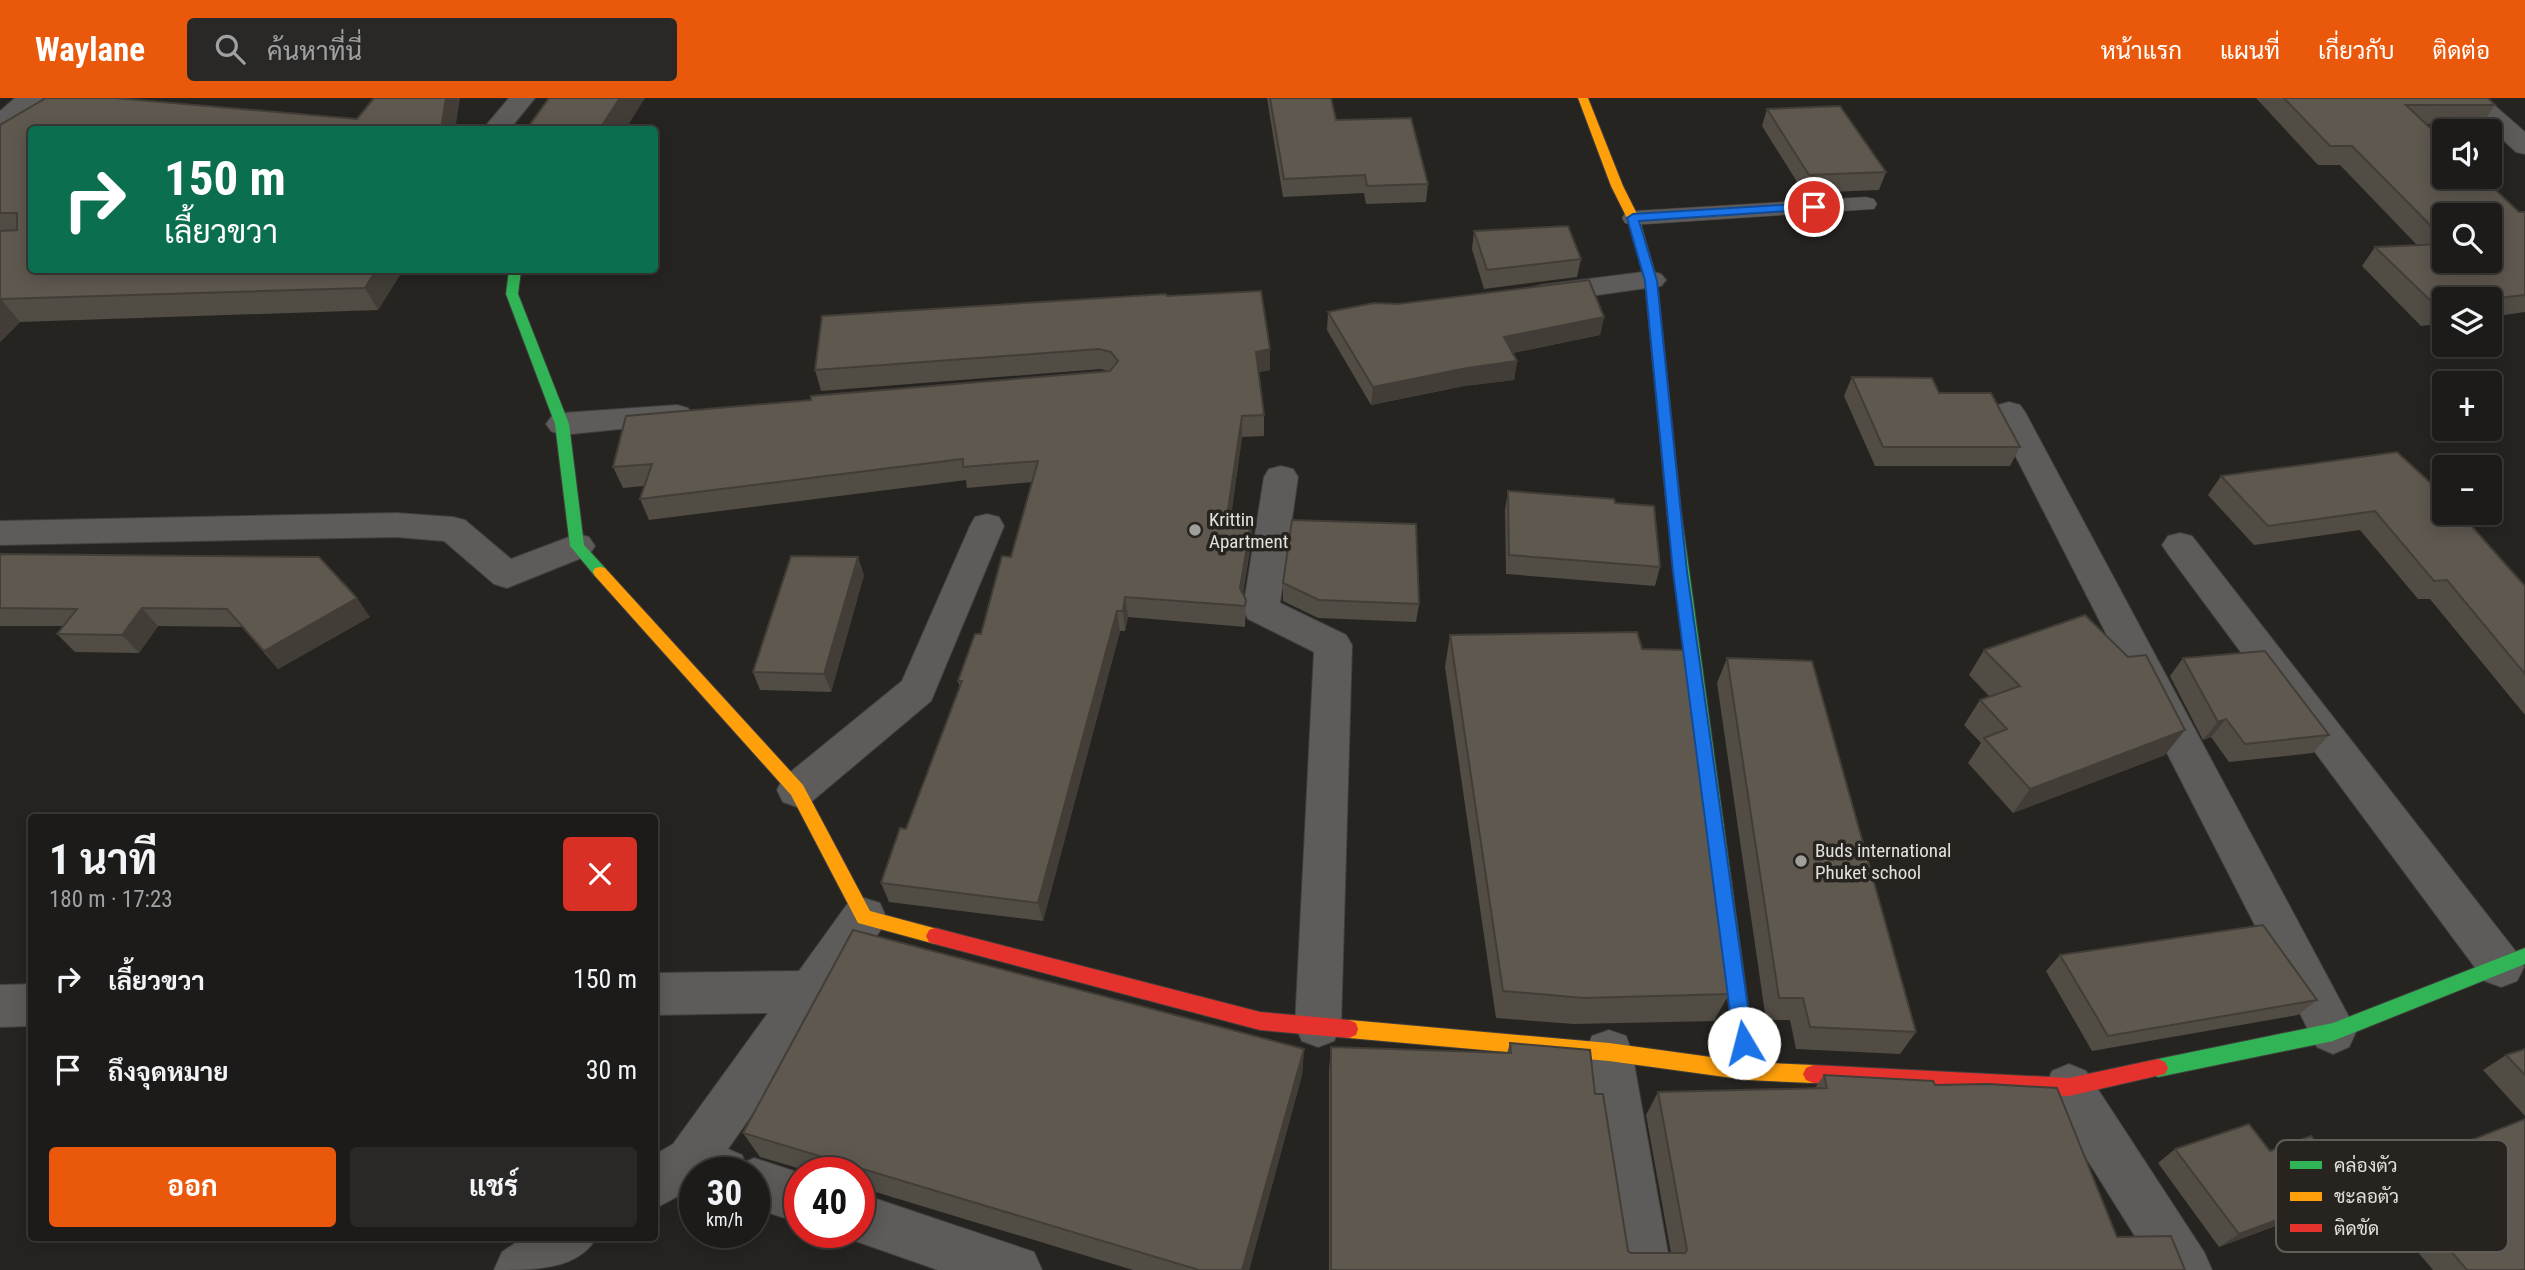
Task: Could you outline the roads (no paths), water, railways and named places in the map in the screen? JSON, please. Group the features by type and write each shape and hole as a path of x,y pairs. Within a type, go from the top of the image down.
{"street":[{"path":"0,124 30,98"},
{"path":"498,126 522,98"},
{"path":"1583,98 1617,186 1633,218 1651,281 1680,572 1747,1071"},
{"path":"2471,98 2525,146"},
{"path":"515,273 512,294 562,424 577,546 797,790 864,917 1260,1021 1609,1052 1747,1071 2068,1087 2333,1032 2513,962 2180,545"},
{"path":"1517,296 1651,281"},
{"path":"2009,412 2333,1032"},
{"path":"562,424 700,413"},
{"path":"1281,477 1261,609 1333,645 1318,1026"},
{"path":"0,533 396,525 453,528 507,575 577,546"},
{"path":"797,790 917,690 987,526"},
{"path":"699,1157 864,917"},
{"path":"658,994 811,992"},
{"path":"0,1006 28,1005"},
{"path":"1609,1052 1645,1270"},
{"path":"2068,1087 2186,1270"},
{"path":"875,1223 1016,1270"},
{"path":"520,1270 565,1241"}],"lane":[{"path":"1633,218 1866,204"}],"place":[{"name":"Krittin Apartment","path":"1195,530"},
{"name":"Buds international Phuket school","path":"1801,861"}]}
